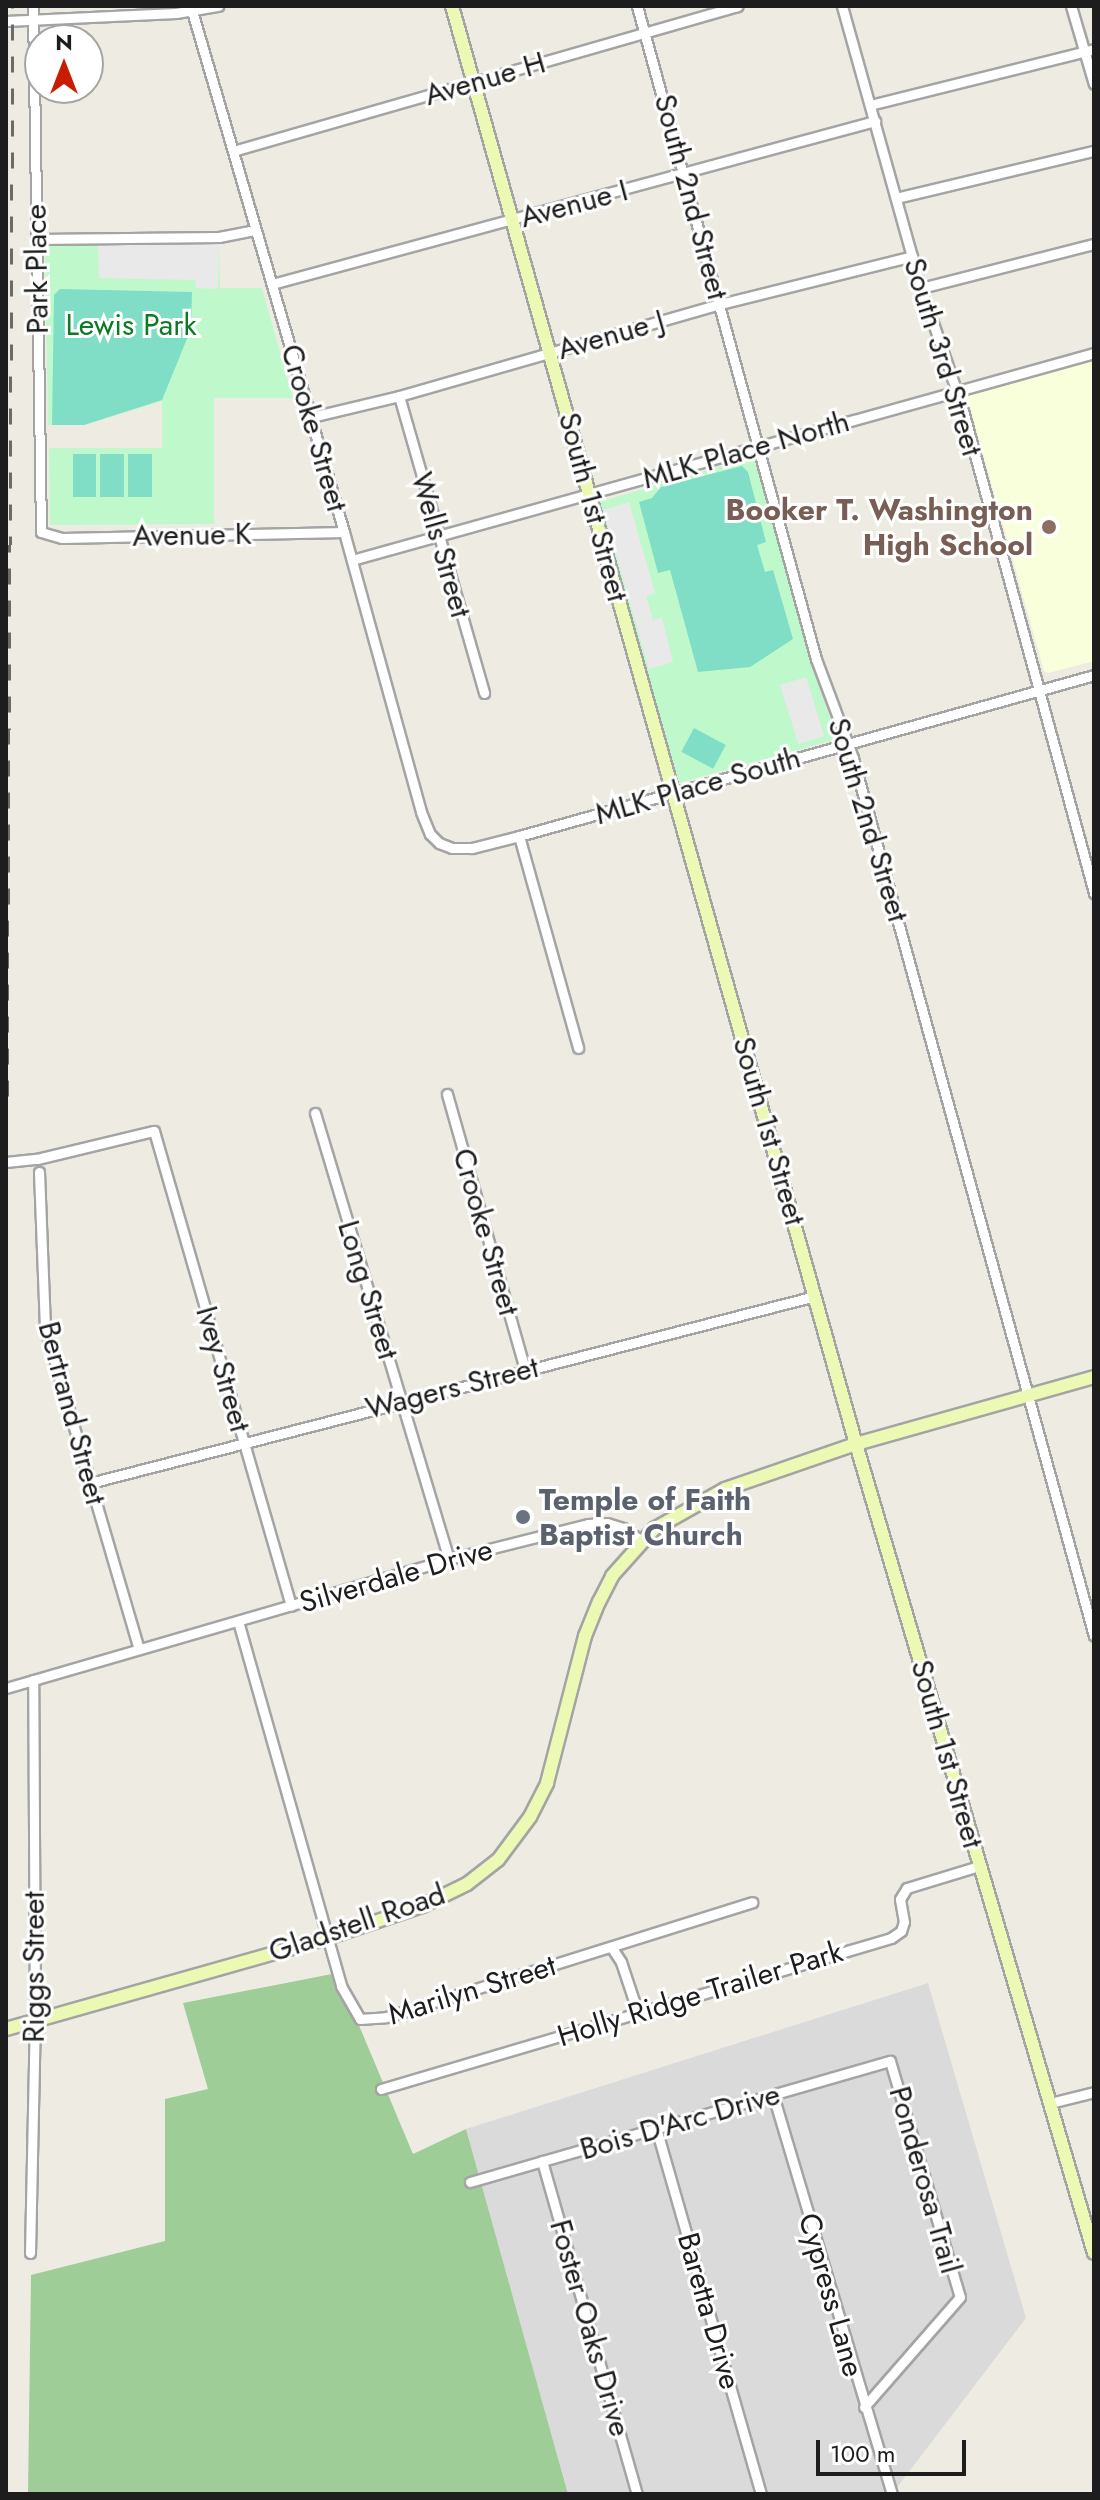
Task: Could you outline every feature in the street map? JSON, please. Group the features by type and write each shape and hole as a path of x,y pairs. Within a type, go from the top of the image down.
{"street":[{"name":"Park Place","path":"33,6 41,532"},
{"path":"9,21 192,11 218,6"},
{"name":"South 1st Street","path":"452,6 856,1444 979,1866 1090,2227 1094,2253"},
{"name":"South 2nd Street","path":"637,6 816,659 847,744 1030,1394 1094,1636"},
{"name":"Avenue H","path":"233,151 738,6"},
{"name":"South 3rd Street","path":"842,6 921,288 956,391 1094,893"},
{"path":"1071,6 1090,50 1094,84"},
{"name":"Crooke Street","path":"192,11 344,532 421,812 430,834 439,843"},
{"path":"870,105 1090,50"},
{"name":"Avenue I","path":"272,284 875,121"},
{"path":"896,198 1094,151"},
{"path":"37,239 219,237 255,230"},
{"path":"921,288 1094,244"},
{"name":"Avenue J","path":"311,417 399,396 720,304 912,256"},
{"name":"MLK Place North","path":"352,560 1094,353"},
{"name":"Wells Street","path":"399,396 484,693"},
{"name":"Avenue K","path":"41,532 62,538 344,532"},
{"name":"MLK Place South","path":"439,843 452,848 472,848 519,836 1094,675"},
{"path":"519,836 578,1048"},
{"name":"Crooke Street","path":"447,1094 525,1369"},
{"name":"Long Street","path":"315,1113 449,1559"},
{"name":"Ivey Street","path":"6,1162 37,1159 154,1131 291,1606"},
{"name":"Bertrand Street","path":"39,1172 45,1328 139,1649"},
{"name":"Wagers Street","path":"90,1483 401,1400 815,1296"},
{"path":"642,1541 690,1505 725,1489 856,1444 1094,1377"},
{"name":"Silverdale Drive","path":"6,1688 449,1559 588,1524 607,1523 623,1528 642,1541"},
{"name":"Gladstell Road","path":"6,2029 327,1938 422,1906 467,1884 498,1860 530,1817 547,1783 585,1636 612,1576 642,1541"},
{"name":"Marilyn Street","path":"238,1621 341,1986 360,2019 386,2017 752,1902"},
{"name":"Riggs Street","path":"30,2253 35,2021 33,1680"},
{"name":"Holly Ridge Trailer Park","path":"381,2089 891,1938 901,1931 904,1922 900,1899 907,1888 979,1866"},
{"path":"612,1948 621,1962 638,2013"},
{"name":"Bois D'Arc Drive","path":"470,2182 890,2061"},
{"name":"Ponderosa Trail","path":"864,2407 960,2297 890,2061"},
{"path":"1050,2103 1094,2092"},
{"name":"Cypress Lane","path":"773,2095 892,2494"},
{"name":"Baretta Drive","path":"656,2128 761,2494"},
{"name":"Foster Oaks Drive","path":"542,2161 637,2494"}],"shaded area":[{"path":"98,244 219,244 218,289 196,288 195,280 99,278"},
{"name":"Booker T. Washington High School","path":"1094,358 1094,661 1048,673 1044,671 966,393"},
{"path":"629,502 655,593 646,596 653,620 662,618 673,662 649,669 603,510"},
{"path":"806,677 824,736 798,744 780,685"},
{"path":"928,1983 1026,2318 892,2494 568,2494 466,2129"}],"green space":[{"name":"Lewis Park","path":"45,244 219,244 220,288 262,288 293,398 214,398 214,524 50,525 49,448 162,448 162,401 84,425 48,425"},
{"path":"60,289 192,292 191,329 162,400 84,425 52,425 54,295"},
{"path":"73,454 96,454 96,497 73,497"},
{"path":"100,454 124,454 124,497 100,497"},
{"path":"128,454 152,454 152,497 128,497"},
{"path":"752,457 760,473 808,651 837,739 679,783 599,502"},
{"path":"742,466 748,472 766,542 757,545 765,572 773,570 793,639 750,667 698,672 670,570 658,573 639,502 652,498 661,487"},
{"path":"694,728 726,745 713,769 681,752"},
{"path":"337,1973 413,2154 466,2129 568,2494 28,2494 31,2275 165,2241 165,2099 208,2089 183,2003"}],"railway":[{"path":"6,1288 13,6"}],"place":[{"name":"Booker T. Washington High School","path":"1049,527"},
{"name":"Temple of Faith Baptist Church","path":"523,1517"}]}
